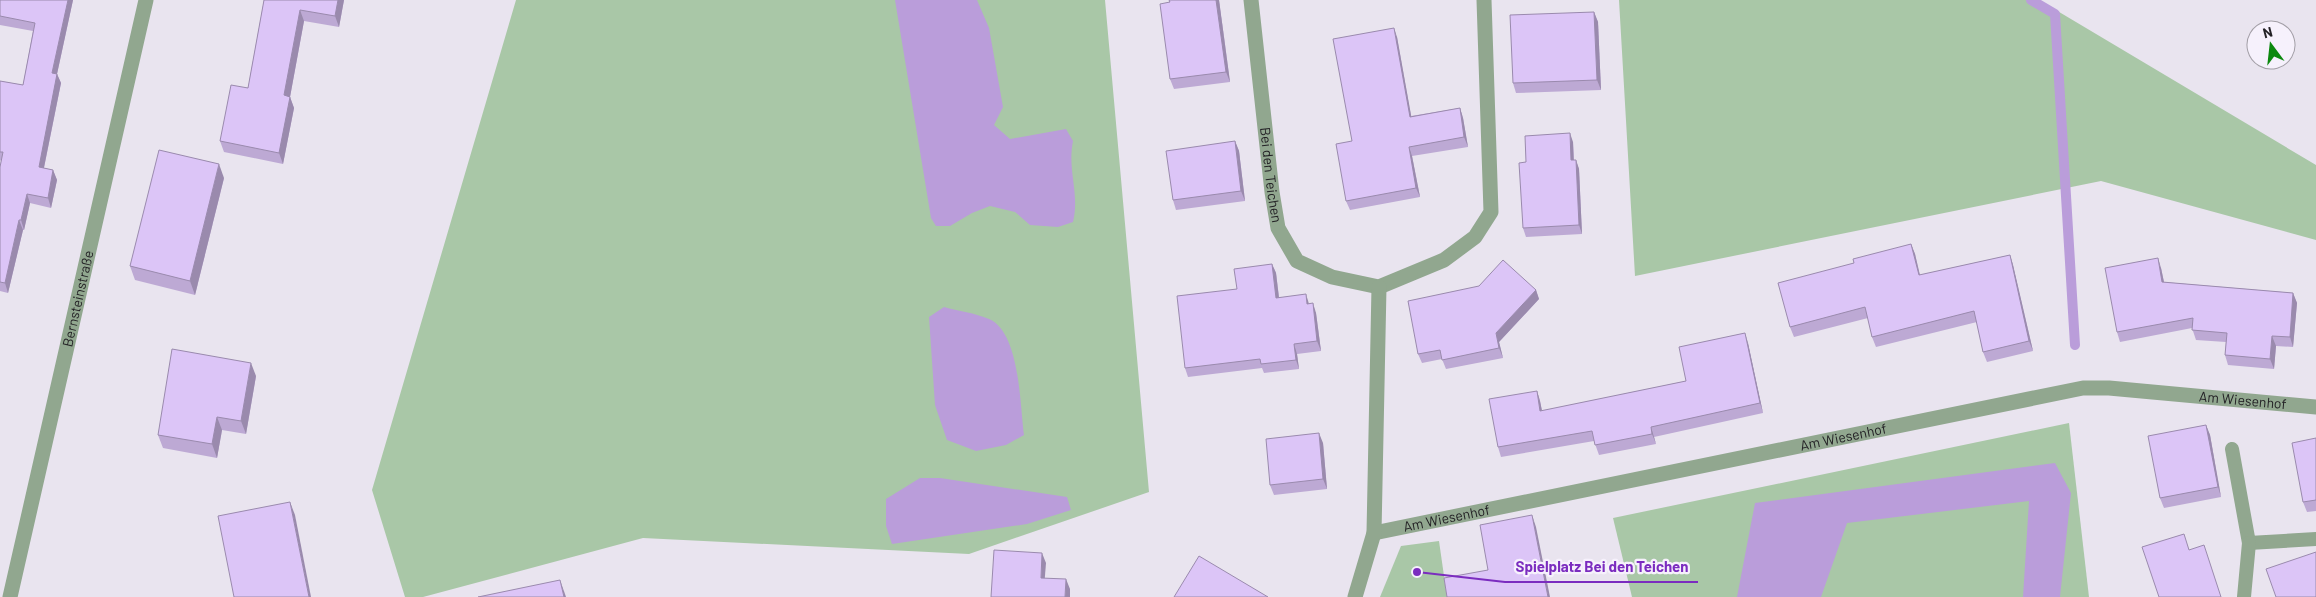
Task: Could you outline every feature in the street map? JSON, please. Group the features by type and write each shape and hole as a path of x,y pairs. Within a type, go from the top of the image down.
{"street":[{"name":"Bernsteinstraße","path":"10,597 146,0"},
{"name":"Bei den Teichen","path":"1251,0 1272,192 1278,228 1297,261 1332,277 1378,287"},
{"path":"1355,597 1374,533 1378,287 1444,260 1475,237 1491,212 1484,0"},
{"name":"Am Wiesenhof","path":"1374,533 2083,388 2109,388 2316,407"}],"lane":[{"path":"2232,449 2249,543 2244,597"},
{"path":"2249,543 2316,539"}],"green space":[{"path":"516,0 1105,0 1149,492 969,554 643,538 423,597 405,597 372,490"},
{"path":"1619,0 2039,0 2316,165 2316,240 2101,181 1635,276"},
{"path":"2069,423 2089,597 1632,597 1613,518"},
{"path":"1439,541 1447,597 1380,597 1401,546"}],"shaded area":[{"path":"895,0 977,0 989,28 1003,107 994,125 1010,139 1066,129 1073,141 1071,162 1075,211 1073,222 1058,227 1030,225 1015,212 990,206 972,213 950,226 936,226 931,218"},
{"path":"944,307 989,319 999,327 1007,339 1017,371 1024,435 1006,445 976,451 947,440 935,405 929,317"},
{"path":"2055,463 2071,493 2060,597 2023,597 2029,501 1847,523 1821,597 1737,597 1755,503"},
{"path":"920,478 940,478 1067,497 1071,510 1027,524 892,544 886,526 886,499"}],"building":[{"path":"0,0 68,0 52,73 57,74 39,167 53,170 48,198 27,194 21,220 19,220 5,283 0,282 0,167 3,152 0,152 0,81 23,85 35,23 0,16"},
{"path":"264,0 338,0 335,16 300,10 284,95 290,97 279,153 220,141 231,85 248,88"},
{"path":"1169,0 1216,0 1226,72 1170,79 1160,4 1170,2"},
{"path":"1594,12 1597,80 1513,83 1510,15"},
{"path":"1394,28 1410,117 1460,108 1464,137 1409,147 1416,188 1346,201 1336,144 1352,141 1333,39"},
{"path":"1570,133 1571,160 1576,160 1579,225 1523,228 1519,163 1526,162 1525,136"},
{"path":"1235,141 1241,191 1173,200 1166,151"},
{"path":"159,150 219,164 190,281 130,266"},
{"path":"1911,244 1919,275 2010,255 2029,341 1983,352 1974,311 1872,337 1865,307 1790,327 1778,283 1854,263 1853,259"},
{"path":"2158,258 2162,282 2293,293 2290,337 2272,336 2270,359 2225,355 2227,333 2192,330 2193,318 2117,332 2105,268"},
{"path":"1503,260 1536,290 1496,333 1499,348 1442,360 1440,350 1418,354 1408,301 1479,286"},
{"path":"1272,264 1276,298 1306,294 1307,304 1313,303 1317,341 1294,344 1296,360 1261,364 1260,359 1185,368 1177,296 1237,289 1234,269"},
{"path":"1745,333 1760,403 1651,427 1652,434 1595,445 1592,431 1498,447 1489,399 1537,391 1540,411 1686,381 1679,347"},
{"path":"172,349 251,363 241,421 217,417 212,444 158,435"},
{"path":"2206,425 2218,487 2160,498 2148,436"},
{"path":"1319,433 1323,479 1270,485 1266,439"},
{"path":"2316,438 2316,500 2303,502 2292,443"},
{"path":"290,502 309,597 234,597 218,516"},
{"path":"1532,515 1548,597 1447,597 1444,578 1488,570 1480,525"},
{"path":"2184,534 2189,550 2204,545 2221,597 2159,597 2142,547"},
{"path":"994,550 1042,553 1041,578 1066,579 1065,597 991,597"},
{"path":"2316,552 2316,597 2276,597 2266,569"},
{"path":"1199,556 1268,597 1174,597"},
{"path":"560,580 564,597 478,597"}],"waterway":[{"path":"2031,0 2055,14 2075,345"}],"place":[{"name":"Spielplatz Bei den Teichen","path":"1417,572"}]}
